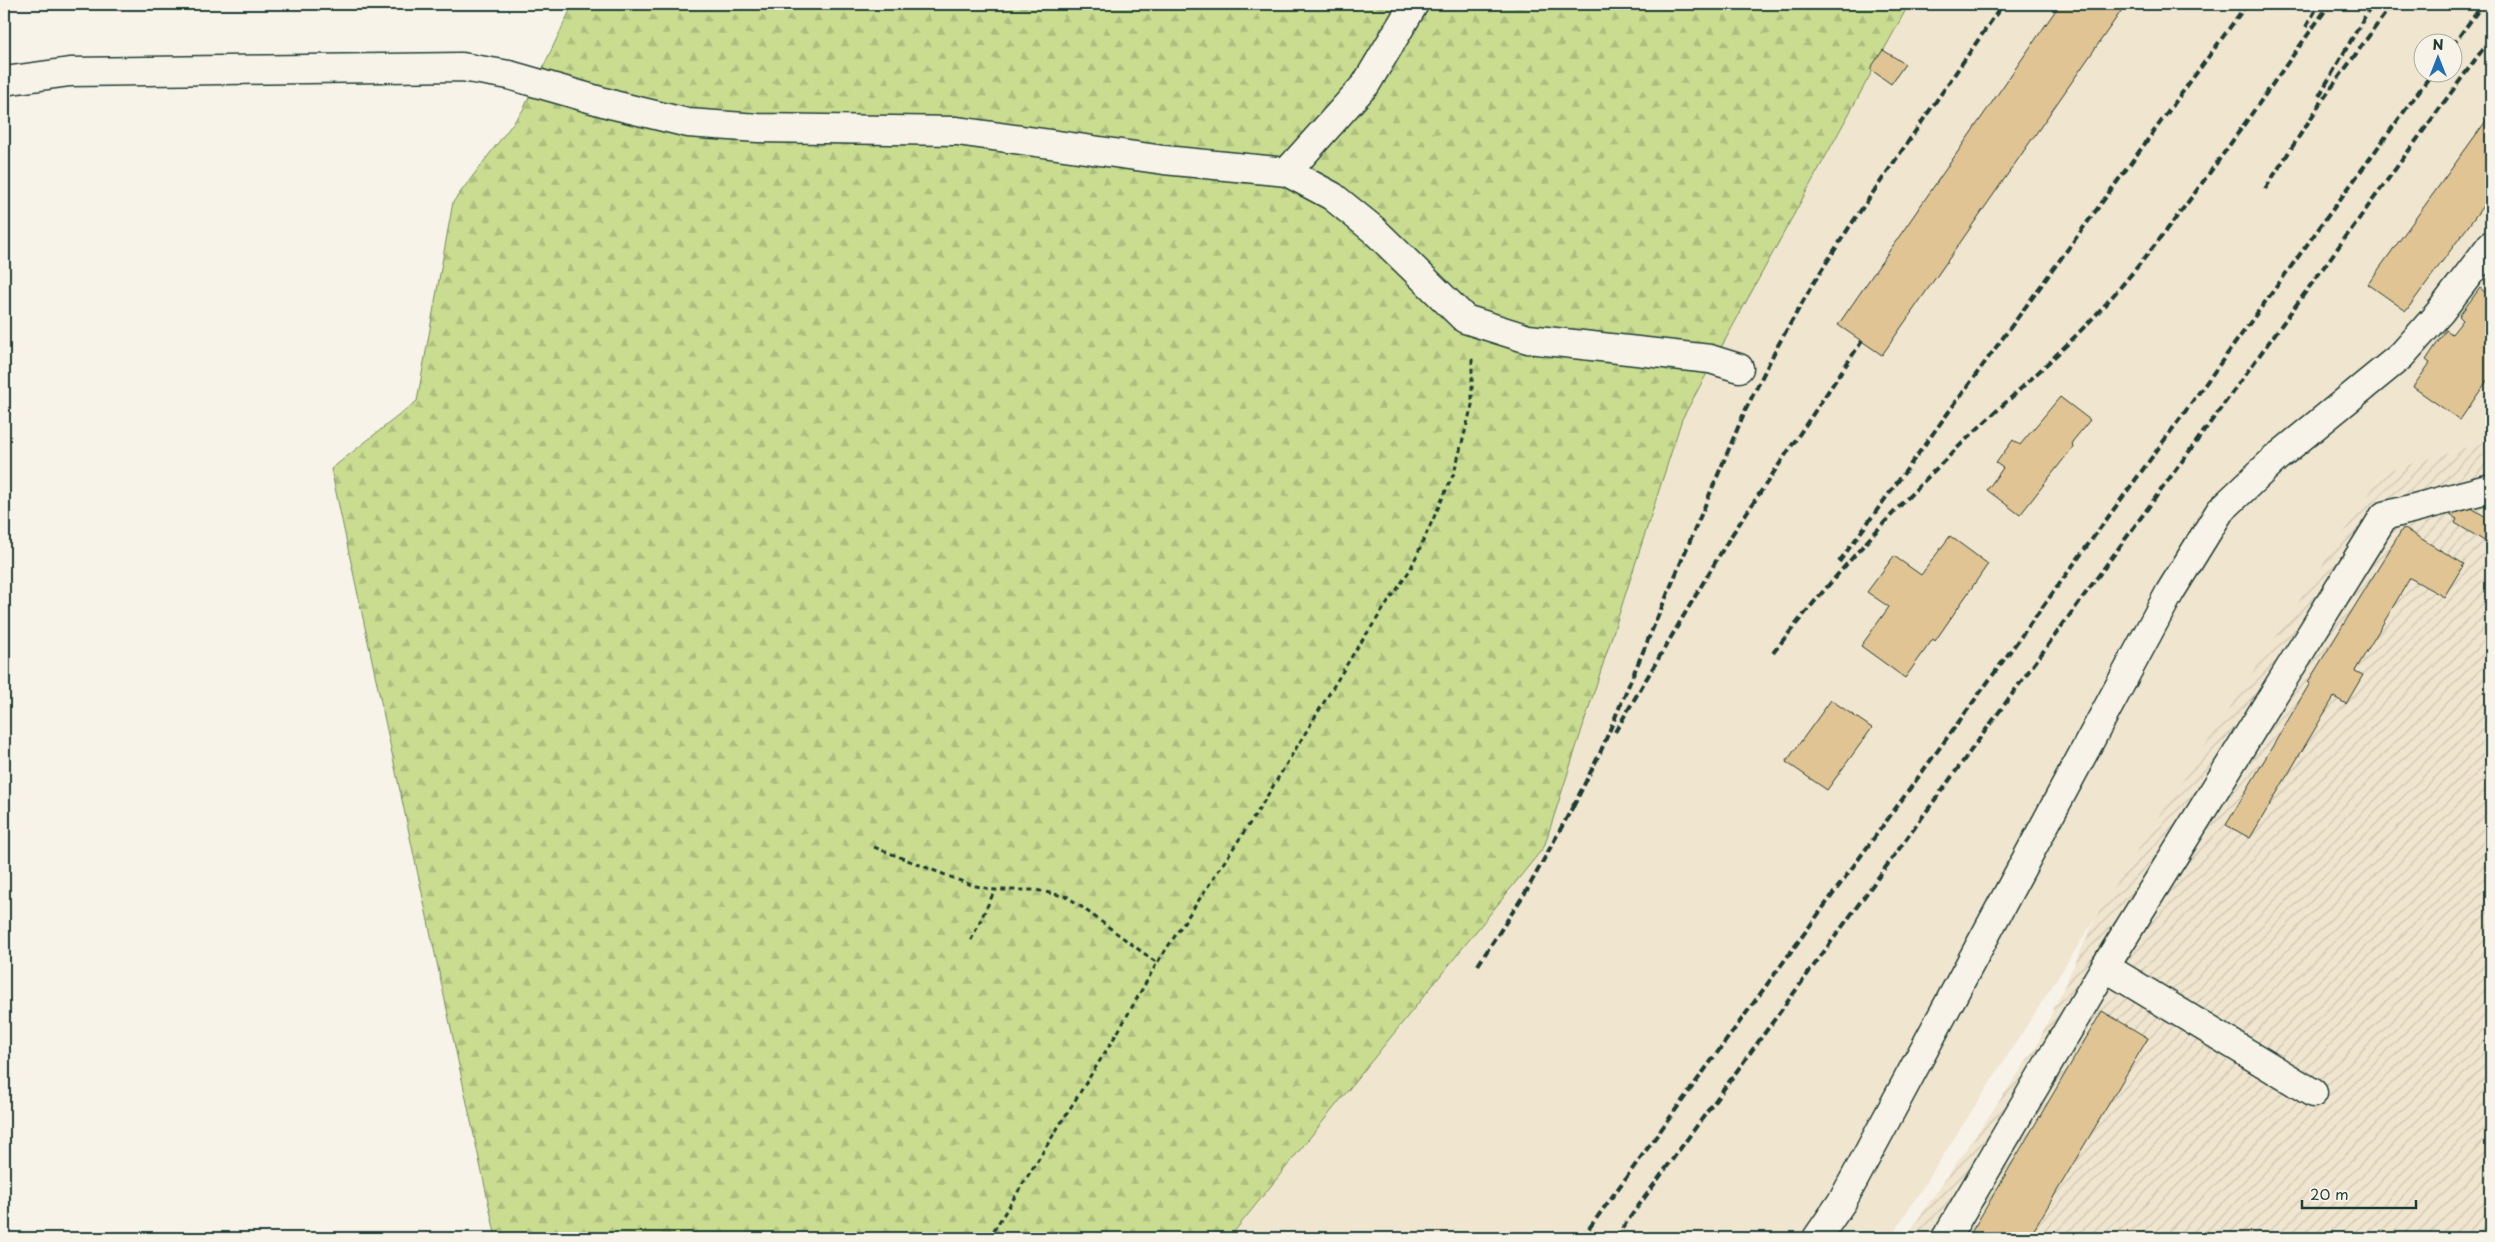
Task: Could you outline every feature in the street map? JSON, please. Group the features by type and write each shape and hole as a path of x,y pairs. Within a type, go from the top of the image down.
{"lane":[{"path":"1287,172 1366,84 1414,4"},
{"path":"4,81 70,72 462,67 509,75 614,105 688,123 758,128 957,131 1164,160 1287,172 1332,196 1374,230 1465,319 1528,339 1710,359 1739,368"},
{"path":"1817,1238 1843,1200 2166,600 2220,511 2276,458 2401,356 2440,312 2491,245"},
{"path":"1946,1238 2105,967 2384,516 2491,488"},
{"path":"2105,967 2313,1093"}],"path":[{"path":"989,1238 1119,1030 1157,963 1258,810 1355,651 1410,570 1437,515 1454,473 1472,405 1472,360 1465,319"},
{"path":"874,846 971,884 995,890 1036,890 1068,896 1157,963"},
{"path":"971,940 995,890"}],"shaded area":[{"path":"1909,4 2491,4 2491,440 2383,472 1890,1238 1229,1238 1544,847 1682,419"},
{"path":"2491,440 2491,1238 1905,1238 2035,1049 2103,903 2383,472"}],"green space":[{"path":"573,4 1909,4 1682,419 1544,847 1229,1238 496,1238 331,469 417,401 453,202 523,110"}],"building":[{"path":"2060,4 2126,4 1882,355 1838,325"},
{"path":"1883,50 1905,64 1891,84 1870,69"},
{"path":"2491,114 2491,195 2406,311 2368,284"},
{"path":"2491,283 2491,375 2460,420 2413,387 2430,363 2426,360 2446,330 2452,334 2463,320 2459,316 2480,288 2485,292"},
{"path":"2060,397 2090,420 2072,442 2073,447 2020,515 1987,490 2003,468 1996,463 2013,440 2020,445"},
{"path":"2465,504 2491,520 2491,545 2455,523 2457,519 2445,512"},
{"path":"2403,528 2464,564 2444,597 2410,578 2355,671 2363,675 2346,704 2334,697 2250,838 2226,825 2310,683 2308,682"},
{"path":"1950,536 1988,564 1935,641 1933,639 1905,678 1861,646 1889,607 1867,592 1894,556 1921,575"},
{"path":"1831,700 1872,728 1827,790 1786,762"},
{"path":"2102,1011 2148,1038 2029,1238 1968,1238"}],"railway":[{"path":"1573,807 1600,753 1745,411 1777,347 1814,282 1850,226 2003,4"},
{"path":"1839,562 2247,4"},
{"path":"2306,27 2319,4"},
{"path":"1773,653 1835,577 1879,528 1948,457 2066,346 2134,271 2192,197 2330,4"},
{"path":"2319,96 2372,4"},
{"path":"2265,189 2324,98 2392,4"},
{"path":"2462,32 2483,4"},
{"path":"1615,1238 2491,38"},
{"path":"1582,1238 2426,82"},
{"path":"1615,732 1729,539 1862,341"},
{"path":"1478,965 1527,890 1576,801"}]}
